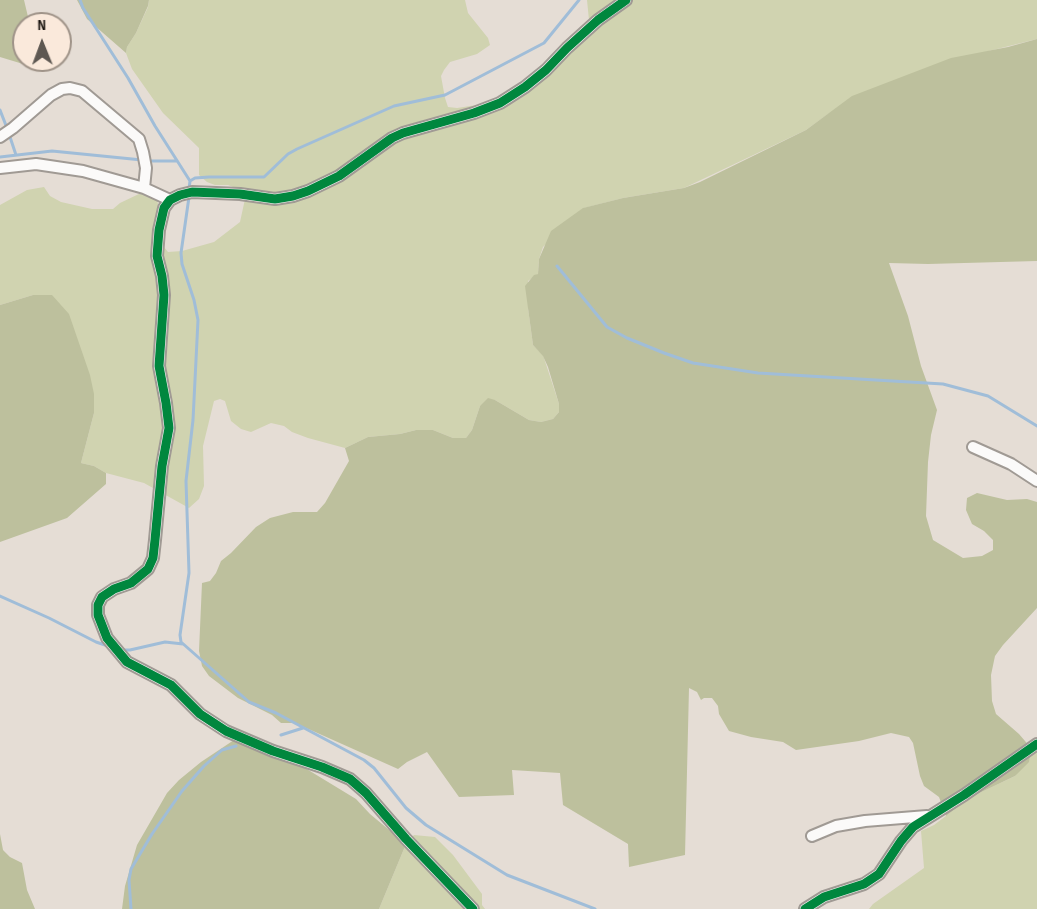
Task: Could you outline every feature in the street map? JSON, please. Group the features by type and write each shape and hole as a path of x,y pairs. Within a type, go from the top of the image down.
{"street":[{"path":"473,909 366,793 350,779 226,732 194,709 171,685 127,663 107,638 101,625 98,605 102,597 142,576 153,558 162,466 169,428 159,366 164,295 157,249 164,208 170,200 192,192 275,199 308,191 339,176 392,138 500,103 546,70 598,20 626,0"},
{"path":"0,136 13,128 51,95 62,89 82,91 139,139 146,168 144,188"},
{"path":"0,168 36,164 83,171 144,188 170,200"},
{"path":"974,447 1011,464 1037,481"},
{"path":"805,909 824,897 864,884 879,874 913,826 964,795 1037,744"},
{"path":"813,836 836,826 865,821 928,816"}],"green space":[{"path":"0,0 24,0 27,12 12,12 12,61 0,57"},
{"path":"77,0 149,0 126,53 87,19"},
{"path":"149,0 465,0 468,13 488,38 490,45 477,54 450,62 444,70 441,76 448,107 457,108 497,102 512,95 581,36 589,20 587,0 1037,0 1037,39 985,52 828,114 806,130 684,188 623,198 584,208 543,247 538,274 528,281 528,308 533,345 543,355 559,404 559,412 553,419 541,422 529,420 495,400 480,406 472,430 466,438 453,438 433,430 416,430 368,437 345,448 308,438 284,426 271,423 251,432 241,429 231,421 225,401 220,399 214,401 203,446 204,486 199,499 189,508 144,483 106,473 94,466 81,463 94,413 33,295 0,305 0,205 27,190 44,187 50,196 61,202 92,209 113,209 120,203 148,192 156,197 161,214 159,241 168,252 182,251 214,242 240,222 245,199 236,188 228,185 215,185 199,175 199,148 163,113 132,69 126,53 127,47 136,33"},
{"path":"1037,39 1037,261 889,263 937,410 928,462 926,516 933,540 963,558 982,556 993,550 993,540 972,524 966,510 967,498 977,493 1007,500 1027,499 1037,502 1037,608 995,656 991,675 992,701 996,714 1031,748 1029,762 1015,776 971,797 946,816 939,797 924,786 913,743 909,737 891,733 859,741 796,750 783,742 729,731 712,698 701,700 697,692 689,688 685,855 629,867 628,844 563,805 560,773 512,770 514,795 459,797 427,752 398,769 295,723 281,723 272,715 238,698 209,676 202,666 199,651 202,583 210,581 221,561 256,527 270,518 293,512 317,512 325,503 349,461 345,448 368,437 416,430 433,430 453,438 466,438 472,430 480,406 488,398 529,420 541,422 553,419 559,412 559,404 548,367 543,356 533,345 525,286 534,275 538,274 539,259 551,231 583,208 623,198 684,188 700,182 806,130 852,96 951,58"},
{"path":"33,295 52,295 69,314 90,375 94,394 94,413 81,463 94,466 106,473 106,484 67,518 0,542 0,305"},
{"path":"240,736 285,750 305,768 356,799 406,844 379,909 122,909 125,886 137,845 167,793 201,762"},
{"path":"1037,746 1037,909 869,909 924,868 921,831 934,825 971,797 1015,776 1030,750"},
{"path":"0,834 3,850 10,857 22,863 27,890 35,909 0,909"},
{"path":"414,835 435,837 453,855 482,894 482,905 485,909 379,909 406,844"}],"waterway":[{"path":"80,0 190,181 189,189"},
{"path":"190,181 195,178 209,177 264,177 288,154 297,149 394,106 445,95 544,43 579,0"},
{"path":"0,110 7,128"},
{"path":"9,134 16,155"},
{"path":"0,157 52,151 142,160"},
{"path":"148,161 177,161"},
{"path":"189,197 181,253 198,320 193,420 186,481 189,573 181,642 249,702 276,713 364,760 374,768 406,808 426,825 507,875 595,909"},
{"path":"557,266 607,327 627,338 693,363 758,373 943,384 988,396 1037,426"},
{"path":"0,596 111,647"},
{"path":"123,650 165,642 183,644"},
{"path":"281,735 303,728"},
{"path":"131,909 129,880 131,869 152,834 182,791 204,766 222,750 236,746"}],"cycle path":[{"path":"473,909 366,793 350,779 226,731 200,714 171,685 127,662 107,638 98,615 98,605 102,597 114,589 131,583 148,569 153,558 162,466 169,428 159,366 164,295 157,256 159,230 164,208 170,200 180,195 192,192 240,194 275,199 293,196 339,176 392,138 403,133 474,113 500,103 546,70 598,20 626,0"},
{"path":"805,909 824,897 864,884 879,874 913,827 1037,744"}]}
